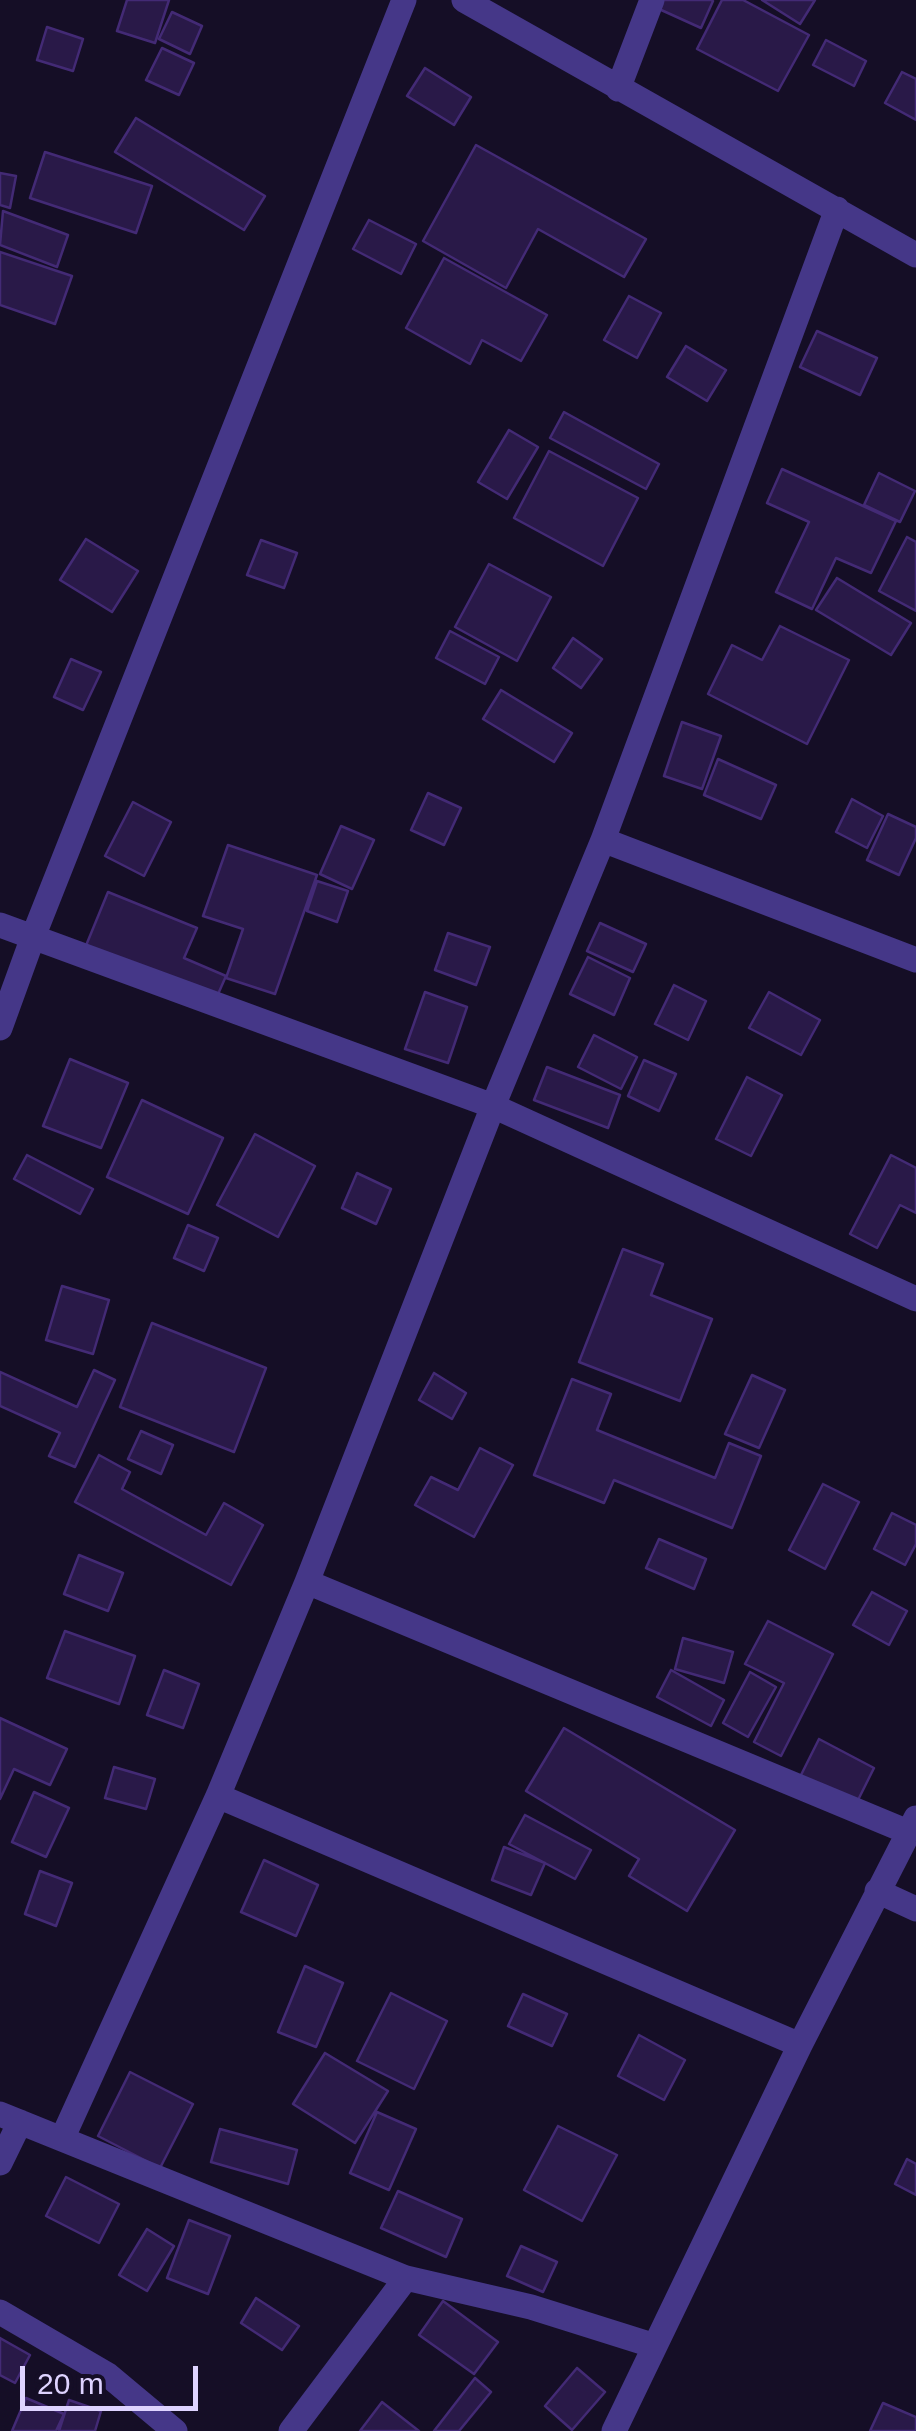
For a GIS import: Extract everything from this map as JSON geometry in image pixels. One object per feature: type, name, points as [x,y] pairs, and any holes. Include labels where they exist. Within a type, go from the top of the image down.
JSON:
[{"type":"street","points":[[0,1028],[404,0]]},
{"type":"street","points":[[464,0],[916,255]]},
{"type":"street","points":[[618,89],[652,0]]},
{"type":"street","points":[[62,2139],[218,1796],[307,1582],[493,1106],[602,840],[837,209]]},
{"type":"street","points":[[602,840],[916,960]]},
{"type":"street","points":[[0,925],[493,1106],[916,1299]]},
{"type":"street","points":[[307,1582],[912,1825],[800,2045],[614,2431]]},
{"type":"street","points":[[218,1796],[800,2045]]},
{"type":"street","points":[[878,1891],[916,1908]]},
{"type":"street","points":[[0,2164],[10,2118],[406,2278],[531,2307],[654,2346]]},
{"type":"street","points":[[291,2431],[406,2278]]},
{"type":"street","points":[[0,2312],[108,2375],[175,2431]]},
{"type":"building","points":[[127,0],[169,0],[155,43],[117,31]]},
{"type":"building","points":[[663,0],[713,1],[701,28],[659,9]]},
{"type":"building","points":[[722,0],[743,0],[809,35],[778,91],[697,49]]},
{"type":"building","points":[[762,0],[815,0],[800,24]]},
{"type":"building","points":[[172,12],[202,26],[190,54],[159,39]]},
{"type":"building","points":[[47,27],[83,39],[73,71],[37,60]]},
{"type":"building","points":[[826,40],[866,61],[854,86],[813,65]]},
{"type":"building","points":[[162,48],[194,63],[179,95],[146,80]]},
{"type":"building","points":[[425,68],[471,97],[454,125],[407,96]]},
{"type":"building","points":[[902,72],[916,79],[916,120],[885,103]]},
{"type":"building","points":[[136,118],[265,196],[244,230],[115,152]]},
{"type":"building","points":[[476,145],[646,239],[624,277],[538,229],[506,288],[423,241]]},
{"type":"building","points":[[45,152],[152,186],[136,233],[30,198]]},
{"type":"building","points":[[0,173],[16,176],[10,208],[0,205]]},
{"type":"building","points":[[3,211],[68,235],[57,267],[0,245]]},
{"type":"building","points":[[369,220],[416,244],[401,274],[353,249]]},
{"type":"building","points":[[0,252],[72,276],[55,324],[0,305]]},
{"type":"building","points":[[444,258],[547,315],[521,361],[482,340],[470,364],[406,328]]},
{"type":"building","points":[[629,296],[661,313],[637,358],[604,340]]},
{"type":"building","points":[[817,331],[877,358],[860,395],[800,367]]},
{"type":"building","points":[[686,346],[726,370],[707,401],[667,377]]},
{"type":"building","points":[[564,412],[659,464],[646,489],[550,438]]},
{"type":"building","points":[[509,430],[538,447],[507,499],[478,482]]},
{"type":"building","points":[[549,451],[638,498],[603,566],[514,518]]},
{"type":"building","points":[[782,469],[896,521],[871,573],[836,558],[812,609],[776,592],[809,522],[767,503]]},
{"type":"building","points":[[879,473],[915,491],[900,522],[864,505]]},
{"type":"building","points":[[907,537],[916,542],[916,611],[879,591]]},
{"type":"building","points":[[86,539],[138,571],[112,612],[60,580]]},
{"type":"building","points":[[261,540],[297,553],[284,588],[247,575]]},
{"type":"building","points":[[489,564],[551,597],[517,661],[455,627]]},
{"type":"building","points":[[837,578],[911,623],[891,655],[816,610]]},
{"type":"building","points":[[780,626],[849,660],[807,744],[708,694],[732,645],[762,660]]},
{"type":"building","points":[[450,631],[499,657],[485,684],[436,658]]},
{"type":"building","points":[[573,638],[602,659],[581,688],[553,668]]},
{"type":"building","points":[[71,659],[101,672],[83,710],[54,697]]},
{"type":"building","points":[[501,690],[572,733],[554,762],[483,719]]},
{"type":"building","points":[[682,722],[721,736],[702,789],[664,776]]},
{"type":"building","points":[[718,759],[776,785],[761,819],[704,795]]},
{"type":"building","points":[[428,793],[461,808],[444,845],[411,830]]},
{"type":"building","points":[[852,799],[883,816],[867,848],[836,832]]},
{"type":"building","points":[[133,802],[171,822],[144,876],[105,856]]},
{"type":"building","points":[[888,814],[916,827],[916,838],[899,875],[867,860]]},
{"type":"building","points":[[341,826],[374,840],[352,889],[320,874]]},
{"type":"building","points":[[228,845],[317,875],[275,994],[226,978],[243,929],[203,916]]},
{"type":"building","points":[[317,881],[348,891],[337,922],[307,911]]},
{"type":"building","points":[[108,892],[197,928],[184,958],[226,976],[215,1001],[85,948]]},
{"type":"building","points":[[600,923],[646,944],[633,972],[587,951]]},
{"type":"building","points":[[448,933],[490,947],[476,985],[435,970]]},
{"type":"building","points":[[588,957],[630,978],[614,1015],[570,994]]},
{"type":"building","points":[[674,985],[706,1001],[688,1040],[655,1024]]},
{"type":"building","points":[[425,992],[467,1007],[448,1063],[405,1049]]},
{"type":"building","points":[[769,992],[820,1020],[801,1055],[749,1028]]},
{"type":"building","points":[[594,1035],[637,1057],[621,1089],[578,1067]]},
{"type":"building","points":[[70,1059],[128,1083],[101,1148],[43,1126]]},
{"type":"building","points":[[644,1060],[676,1074],[659,1111],[628,1096]]},
{"type":"building","points":[[547,1067],[620,1095],[608,1128],[534,1100]]},
{"type":"building","points":[[747,1077],[782,1095],[751,1156],[716,1139]]},
{"type":"building","points":[[142,1100],[223,1138],[188,1214],[107,1177]]},
{"type":"building","points":[[255,1134],[315,1166],[278,1237],[217,1205]]},
{"type":"building","points":[[27,1155],[93,1189],[80,1214],[14,1179]]},
{"type":"building","points":[[891,1155],[916,1168],[916,1213],[900,1205],[877,1248],[850,1234]]},
{"type":"building","points":[[357,1173],[391,1189],[376,1224],[342,1208]]},
{"type":"building","points":[[188,1225],[218,1238],[204,1271],[174,1258]]},
{"type":"building","points":[[623,1249],[663,1264],[651,1295],[712,1319],[680,1401],[579,1362]]},
{"type":"building","points":[[62,1286],[109,1300],[93,1354],[46,1340]]},
{"type":"building","points":[[152,1323],[266,1368],[234,1452],[120,1407]]},
{"type":"building","points":[[94,1370],[115,1380],[75,1467],[49,1456],[60,1433],[0,1406],[0,1372],[77,1407]]},
{"type":"building","points":[[434,1373],[466,1393],[452,1419],[419,1400]]},
{"type":"building","points":[[752,1375],[785,1390],[759,1448],[725,1434]]},
{"type":"building","points":[[572,1379],[611,1394],[597,1430],[715,1478],[729,1443],[761,1456],[732,1528],[614,1480],[604,1503],[534,1475]]},
{"type":"building","points":[[141,1431],[173,1445],[161,1474],[128,1459]]},
{"type":"building","points":[[480,1448],[513,1465],[474,1537],[415,1505],[431,1477],[458,1490]]},
{"type":"building","points":[[99,1455],[130,1472],[122,1489],[206,1535],[224,1503],[263,1525],[231,1585],[75,1502]]},
{"type":"building","points":[[823,1484],[859,1502],[825,1569],[789,1550]]},
{"type":"building","points":[[892,1513],[916,1525],[916,1544],[905,1565],[874,1549]]},
{"type":"building","points":[[659,1539],[706,1559],[694,1589],[646,1568]]},
{"type":"building","points":[[79,1555],[123,1573],[108,1611],[64,1594]]},
{"type":"building","points":[[872,1592],[907,1611],[889,1645],[853,1625]]},
{"type":"building","points":[[768,1621],[833,1654],[781,1756],[754,1742],[784,1683],[745,1664]]},
{"type":"building","points":[[65,1631],[135,1656],[119,1704],[47,1678]]},
{"type":"building","points":[[683,1638],[733,1652],[724,1683],[675,1669]]},
{"type":"building","points":[[164,1670],[199,1684],[183,1728],[147,1715]]},
{"type":"building","points":[[671,1670],[724,1700],[711,1726],[657,1697]]},
{"type":"building","points":[[750,1672],[776,1687],[748,1737],[723,1723]]},
{"type":"building","points":[[0,1718],[67,1749],[50,1785],[14,1769],[0,1799]]},
{"type":"building","points":[[564,1728],[735,1830],[687,1911],[629,1876],[639,1859],[526,1791]]},
{"type":"building","points":[[819,1739],[874,1768],[849,1818],[794,1789]]},
{"type":"building","points":[[114,1767],[155,1779],[146,1809],[105,1798]]},
{"type":"building","points":[[34,1792],[69,1808],[46,1857],[12,1842]]},
{"type":"building","points":[[525,1815],[591,1850],[575,1879],[509,1844]]},
{"type":"building","points":[[504,1847],[545,1863],[531,1895],[492,1880]]},
{"type":"building","points":[[264,1860],[318,1885],[296,1936],[241,1912]]},
{"type":"building","points":[[40,1871],[72,1883],[56,1926],[25,1914]]},
{"type":"building","points":[[305,1966],[343,1983],[316,2047],[278,2032]]},
{"type":"building","points":[[391,1993],[447,2021],[414,2089],[357,2061]]},
{"type":"building","points":[[523,1994],[567,2014],[552,2046],[508,2026]]},
{"type":"building","points":[[639,2035],[685,2060],[664,2100],[618,2076]]},
{"type":"building","points":[[325,2053],[388,2091],[355,2143],[293,2104]]},
{"type":"building","points":[[130,2072],[193,2104],[160,2168],[98,2136]]},
{"type":"building","points":[[377,2112],[416,2129],[389,2190],[350,2173]]},
{"type":"building","points":[[558,2126],[617,2155],[582,2221],[524,2190]]},
{"type":"building","points":[[220,2129],[297,2150],[288,2184],[211,2162]]},
{"type":"building","points":[[907,2159],[916,2164],[916,2195],[895,2184]]},
{"type":"building","points":[[66,2177],[119,2204],[99,2243],[46,2216]]},
{"type":"building","points":[[398,2191],[462,2219],[446,2257],[381,2228]]},
{"type":"building","points":[[189,2220],[230,2236],[208,2294],[167,2278]]},
{"type":"building","points":[[147,2229],[174,2246],[147,2291],[119,2275]]},
{"type":"building","points":[[521,2246],[557,2262],[543,2292],[507,2276]]},
{"type":"building","points":[[256,2298],[299,2326],[282,2350],[241,2323]]},
{"type":"building","points":[[443,2301],[498,2342],[474,2374],[419,2335]]},
{"type":"building","points":[[0,2338],[30,2355],[15,2383],[0,2375]]},
{"type":"building","points":[[577,2368],[605,2392],[572,2430],[545,2406]]},
{"type":"building","points":[[475,2378],[491,2392],[459,2431],[434,2431]]},
{"type":"building","points":[[26,2398],[64,2414],[56,2431],[12,2431]]},
{"type":"building","points":[[69,2400],[101,2411],[95,2431],[59,2431]]},
{"type":"building","points":[[382,2402],[419,2431],[360,2431]]},
{"type":"building","points":[[883,2403],[916,2417],[916,2431],[870,2431]]}]
